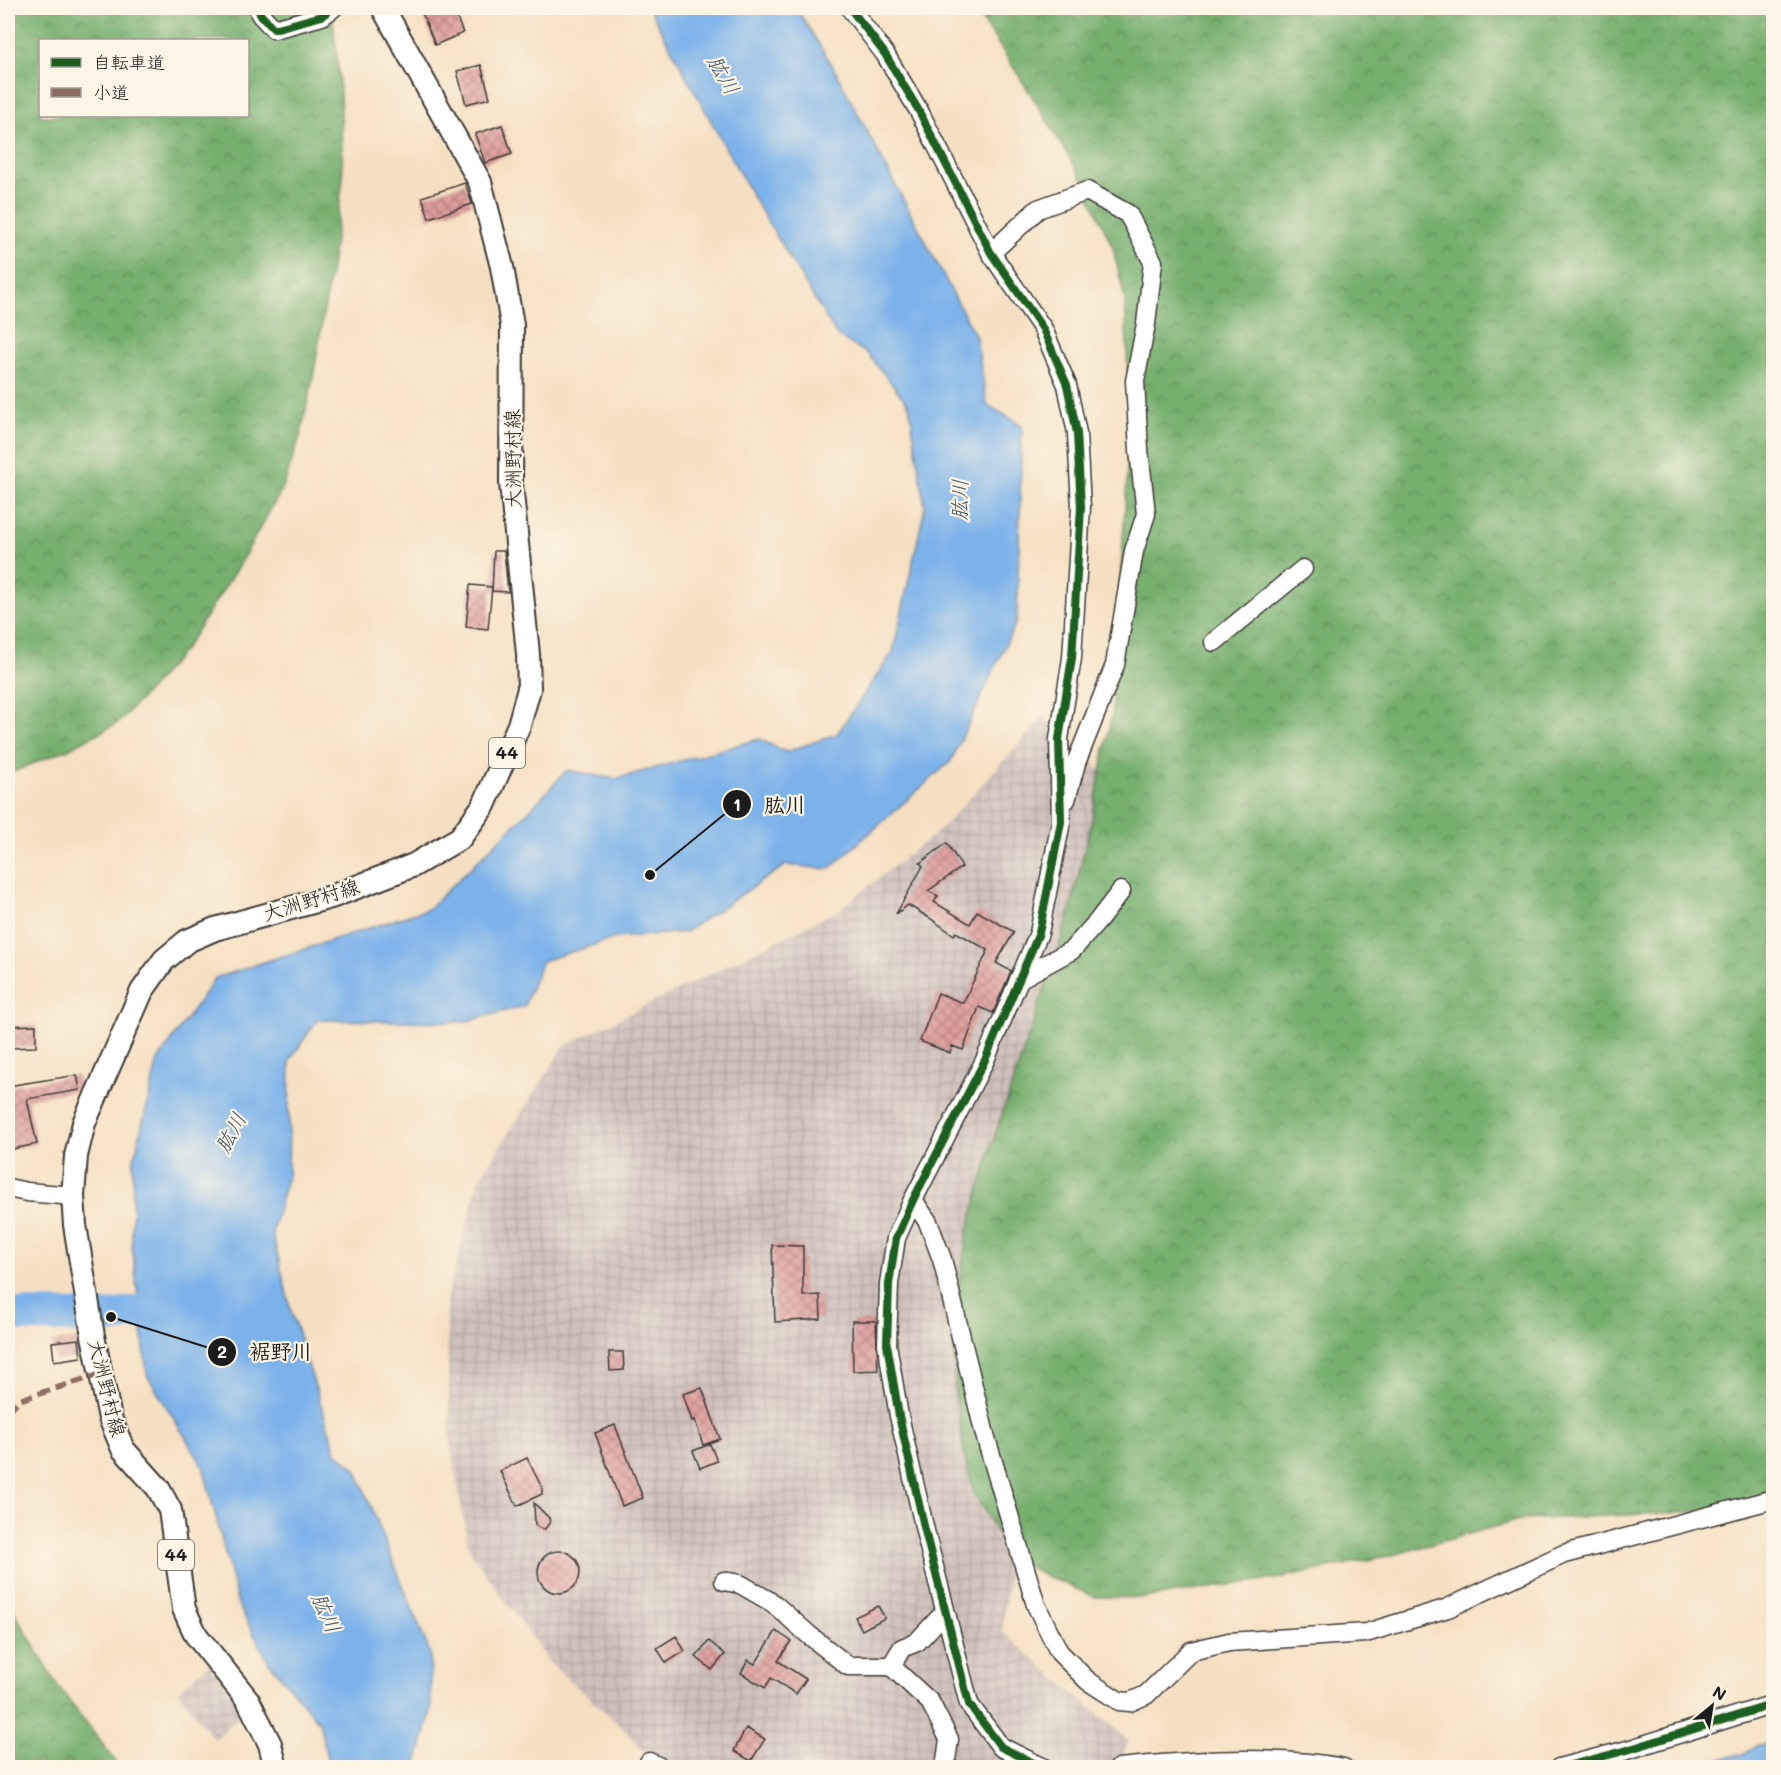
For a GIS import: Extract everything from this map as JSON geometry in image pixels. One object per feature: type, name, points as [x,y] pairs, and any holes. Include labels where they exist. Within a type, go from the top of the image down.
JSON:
[{"type":"main road","name":"大洲野村線","points":[[276,1767],[270,1744],[248,1700],[196,1635],[184,1609],[170,1510],[158,1488],[123,1449],[110,1418],[93,1336],[75,1225],[73,1196],[75,1156],[84,1123],[142,992],[164,960],[187,941],[215,929],[331,897],[414,865],[460,838],[484,805],[519,725],[528,689],[528,654],[511,483],[512,325],[502,267],[480,182],[383,8]]},
{"type":"street","points":[[258,8],[260,14],[274,29],[322,15],[333,8]]},
{"type":"street","points":[[850,8],[885,54],[919,111],[991,253],[1043,329],[1067,386],[1077,433],[1081,507],[1072,658],[1059,739],[1061,822]]},
{"type":"street","points":[[991,253],[1038,209],[1087,190],[1128,214],[1153,262],[1146,324],[1135,381],[1146,514],[1134,552],[1115,665],[1076,762],[1061,822],[1039,933],[985,1060],[896,1238],[889,1284],[887,1344],[899,1416],[926,1535],[969,1704],[1001,1748],[1044,1767]]},
{"type":"street","points":[[1214,642],[1303,569]]},
{"type":"street","points":[[1019,979],[1072,950],[1121,891]]},
{"type":"street","points":[[8,1188],[73,1196]]},
{"type":"street","points":[[913,1200],[928,1221],[942,1259],[985,1435],[1036,1605],[1059,1652],[1088,1681],[1119,1701],[1130,1702],[1146,1695],[1191,1651],[1229,1642],[1366,1633],[1448,1608],[1564,1554],[1773,1499]]},
{"type":"street","points":[[724,1581],[740,1584],[773,1603],[848,1666],[891,1666],[930,1702],[949,1739],[945,1767]]},
{"type":"street","points":[[891,1666],[902,1647],[917,1642],[945,1612]]},
{"type":"street","points":[[1558,1767],[1624,1751],[1773,1704]]},
{"type":"street","points":[[1119,1767],[1170,1762],[1235,1761],[1316,1763],[1344,1767]]},
{"type":"shaded area","points":[[1044,717],[1093,763],[1176,856],[1022,1467],[1002,1632],[1129,1741],[1117,1767],[657,1767],[625,1730],[550,1663],[469,1550],[451,1448],[446,1300],[479,1179],[564,1046],[837,911],[941,829]]},
{"type":"shaded area","points":[[211,1663],[248,1708],[214,1740],[178,1690]]},
{"type":"green space","points":[[8,8],[332,8],[340,89],[343,179],[313,378],[301,433],[283,488],[239,565],[185,649],[118,723],[68,749],[8,774]]},
{"type":"green space","points":[[975,8],[1773,8],[1773,1508],[1519,1520],[1393,1555],[1278,1578],[1143,1598],[1095,1597],[1037,1572],[1015,1556],[996,1531],[974,1493],[965,1458],[955,1391],[954,1313],[968,1231],[993,1141],[1067,923],[1092,819],[1112,712],[1127,476],[1128,376],[1125,300],[1113,248],[1081,177]]},
{"type":"green space","points":[[8,1601],[57,1685],[120,1767],[8,1767]]},
{"type":"water","points":[[649,8],[796,8],[832,65],[976,337],[987,405],[1022,425],[1017,620],[951,761],[829,869],[786,865],[685,932],[616,938],[542,961],[524,1006],[463,1022],[317,1020],[290,1060],[288,1175],[272,1232],[291,1311],[336,1452],[356,1469],[430,1653],[431,1711],[416,1767],[329,1767],[319,1722],[268,1661],[238,1604],[203,1466],[147,1375],[132,1245],[133,1163],[158,1060],[215,978],[428,909],[528,812],[567,770],[615,779],[759,739],[786,752],[837,734],[893,652],[925,507],[909,405],[867,353],[837,336],[751,194]]},
{"type":"water","points":[[1773,1739],[1773,1767],[1680,1767],[1740,1755]]},
{"type":"building","points":[[420,8],[453,8],[463,33],[435,45]]},
{"type":"building","points":[[481,65],[490,98],[466,104],[457,71]]},
{"type":"building","points":[[502,125],[512,154],[485,163],[475,134]]},
{"type":"building","points":[[465,183],[472,204],[429,218],[422,197]]},
{"type":"building","points":[[494,551],[504,551],[508,592],[492,591]]},
{"type":"building","points":[[470,585],[492,587],[488,629],[466,627]]},
{"type":"building","points":[[947,843],[962,867],[928,891],[938,896],[934,902],[970,924],[977,911],[1014,932],[996,963],[1011,971],[993,1013],[979,1007],[963,1050],[952,1046],[950,1053],[920,1041],[938,993],[963,1003],[988,950],[956,932],[954,935],[908,905],[896,914],[923,866],[920,863]]},
{"type":"building","points":[[36,1025],[36,1047],[8,1048],[8,1026]]},
{"type":"building","points":[[77,1075],[80,1090],[27,1099],[37,1144],[8,1150],[8,1088],[14,1085]]},
{"type":"building","points":[[772,1245],[803,1246],[803,1296],[820,1295],[821,1319],[775,1322]]},
{"type":"building","points":[[852,1321],[876,1321],[878,1370],[853,1371]]},
{"type":"building","points":[[79,1339],[81,1357],[54,1361],[52,1342]]},
{"type":"building","points":[[609,1352],[623,1352],[624,1370],[610,1371]]},
{"type":"building","points":[[702,1388],[720,1439],[703,1445],[683,1394]]},
{"type":"building","points":[[615,1425],[643,1498],[622,1506],[595,1433]]},
{"type":"building","points":[[710,1444],[717,1461],[700,1468],[693,1451]]},
{"type":"building","points":[[527,1458],[542,1488],[542,1494],[517,1506],[500,1471]]},
{"type":"building","points":[[534,1503],[549,1518],[550,1522],[545,1529],[535,1525]]},
{"type":"building","points":[[559,1551],[567,1552],[574,1557],[579,1564],[579,1580],[574,1587],[567,1592],[559,1593],[551,1592],[544,1587],[539,1580],[538,1572],[539,1564],[544,1557],[551,1552]]},
{"type":"building","points":[[878,1606],[885,1618],[862,1630],[855,1617]]},
{"type":"building","points":[[776,1631],[791,1641],[778,1661],[806,1679],[796,1694],[771,1678],[765,1688],[741,1673],[748,1660],[755,1664]]},
{"type":"building","points":[[676,1636],[685,1651],[666,1663],[657,1648]]},
{"type":"building","points":[[709,1641],[725,1654],[712,1670],[696,1657]]},
{"type":"building","points":[[746,1728],[765,1739],[751,1761],[734,1751]]},
{"type":"waterway","points":[[8,1315],[111,1317],[182,1303]]},
{"type":"marked path","points":[[8,1411],[19,1400],[101,1374]]},
{"type":"cycle path","points":[[258,8],[260,14],[274,29],[322,16],[333,8]]},
{"type":"cycle path","points":[[850,8],[885,54],[919,111],[991,253],[1043,329],[1067,385],[1077,433],[1081,507],[1072,658],[1059,739],[1061,822],[1039,933],[985,1060],[896,1238],[889,1284],[887,1344],[899,1416],[926,1535],[969,1704],[1001,1747],[1044,1768]]},
{"type":"cycle path","points":[[1559,1768],[1624,1751],[1774,1704]]},
{"type":"place","name":"肱川","points":[[650,875]]},
{"type":"place","name":"裾野川","points":[[111,1317]]}]
